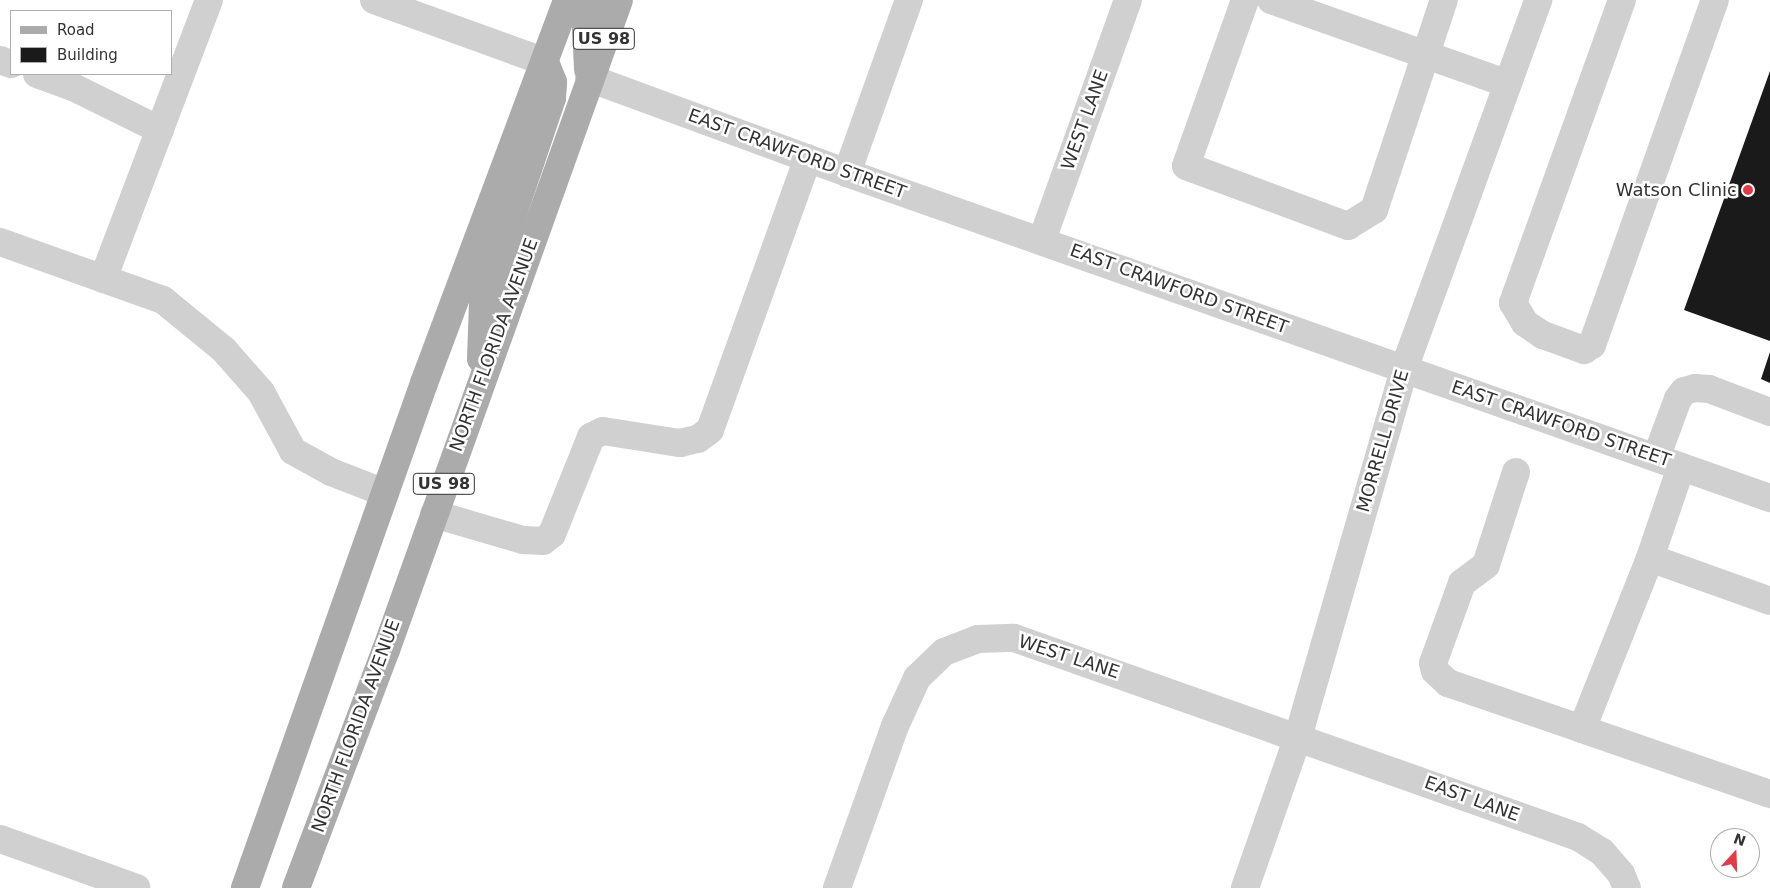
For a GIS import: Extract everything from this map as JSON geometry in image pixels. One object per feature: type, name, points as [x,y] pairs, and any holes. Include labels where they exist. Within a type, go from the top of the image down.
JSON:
[{"type":"main road","name":"US 98","points":[[245,888],[385,493],[567,0]]},
{"type":"main road","points":[[589,78],[586,27],[595,0]]},
{"type":"main road","name":"NORTH FLORIDA AVENUE","points":[[296,888],[434,514],[589,78],[619,0]]},
{"type":"main road","points":[[480,385],[483,303],[552,98],[552,82],[544,62]]},
{"type":"street","points":[[104,279],[209,0]]},
{"type":"street","points":[[847,173],[909,0]]},
{"type":"street","name":"WEST LANE","points":[[1042,240],[1128,0]]},
{"type":"street","points":[[1245,0],[1186,166],[1348,226],[1374,210],[1444,0]]},
{"type":"street","points":[[1271,0],[1508,84]]},
{"type":"street","name":"MORRELL DRIVE","points":[[1245,888],[1298,737],[1404,369],[1538,0]]},
{"type":"street","points":[[1622,0],[1513,303],[1525,324],[1543,336],[1584,350],[1592,345],[1715,0]]},
{"type":"street","points":[[388,2],[544,62]]},
{"type":"street","points":[[40,75],[73,87],[160,130]]},
{"type":"street","name":"EAST CRAWFORD STREET","points":[[589,78],[847,173],[1042,240],[1770,498]]},
{"type":"street","points":[[434,514],[523,540],[543,541],[552,534],[591,438],[604,431],[680,443],[698,439],[710,430],[808,158]]},
{"type":"street","points":[[0,242],[163,300],[224,350],[261,392],[294,451],[331,472],[385,493]]},
{"type":"street","points":[[1656,458],[1678,399],[1684,390],[1695,388],[1709,389],[1770,412]]},
{"type":"street","points":[[1582,729],[1650,558],[1682,467]]},
{"type":"street","points":[[1516,472],[1486,565],[1462,583],[1433,663],[1435,671],[1448,683],[1770,794]]},
{"type":"street","points":[[1650,558],[1770,601]]},
{"type":"street","name":"WEST LANE","points":[[837,888],[895,726],[917,678],[944,652],[978,639],[1014,638],[1298,737]]},
{"type":"street","name":"EAST LANE","points":[[1298,737],[1578,837],[1602,852],[1621,874],[1627,888]]},
{"type":"street","points":[[2,845],[137,888]]},
{"type":"building","name":"Watson Clinic","points":[[1770,71],[1770,341],[1684,310]]},
{"type":"building","points":[[1770,352],[1770,383],[1761,379]]},
{"type":"place","name":"Watson Clinic","points":[[1748,190]]}]
